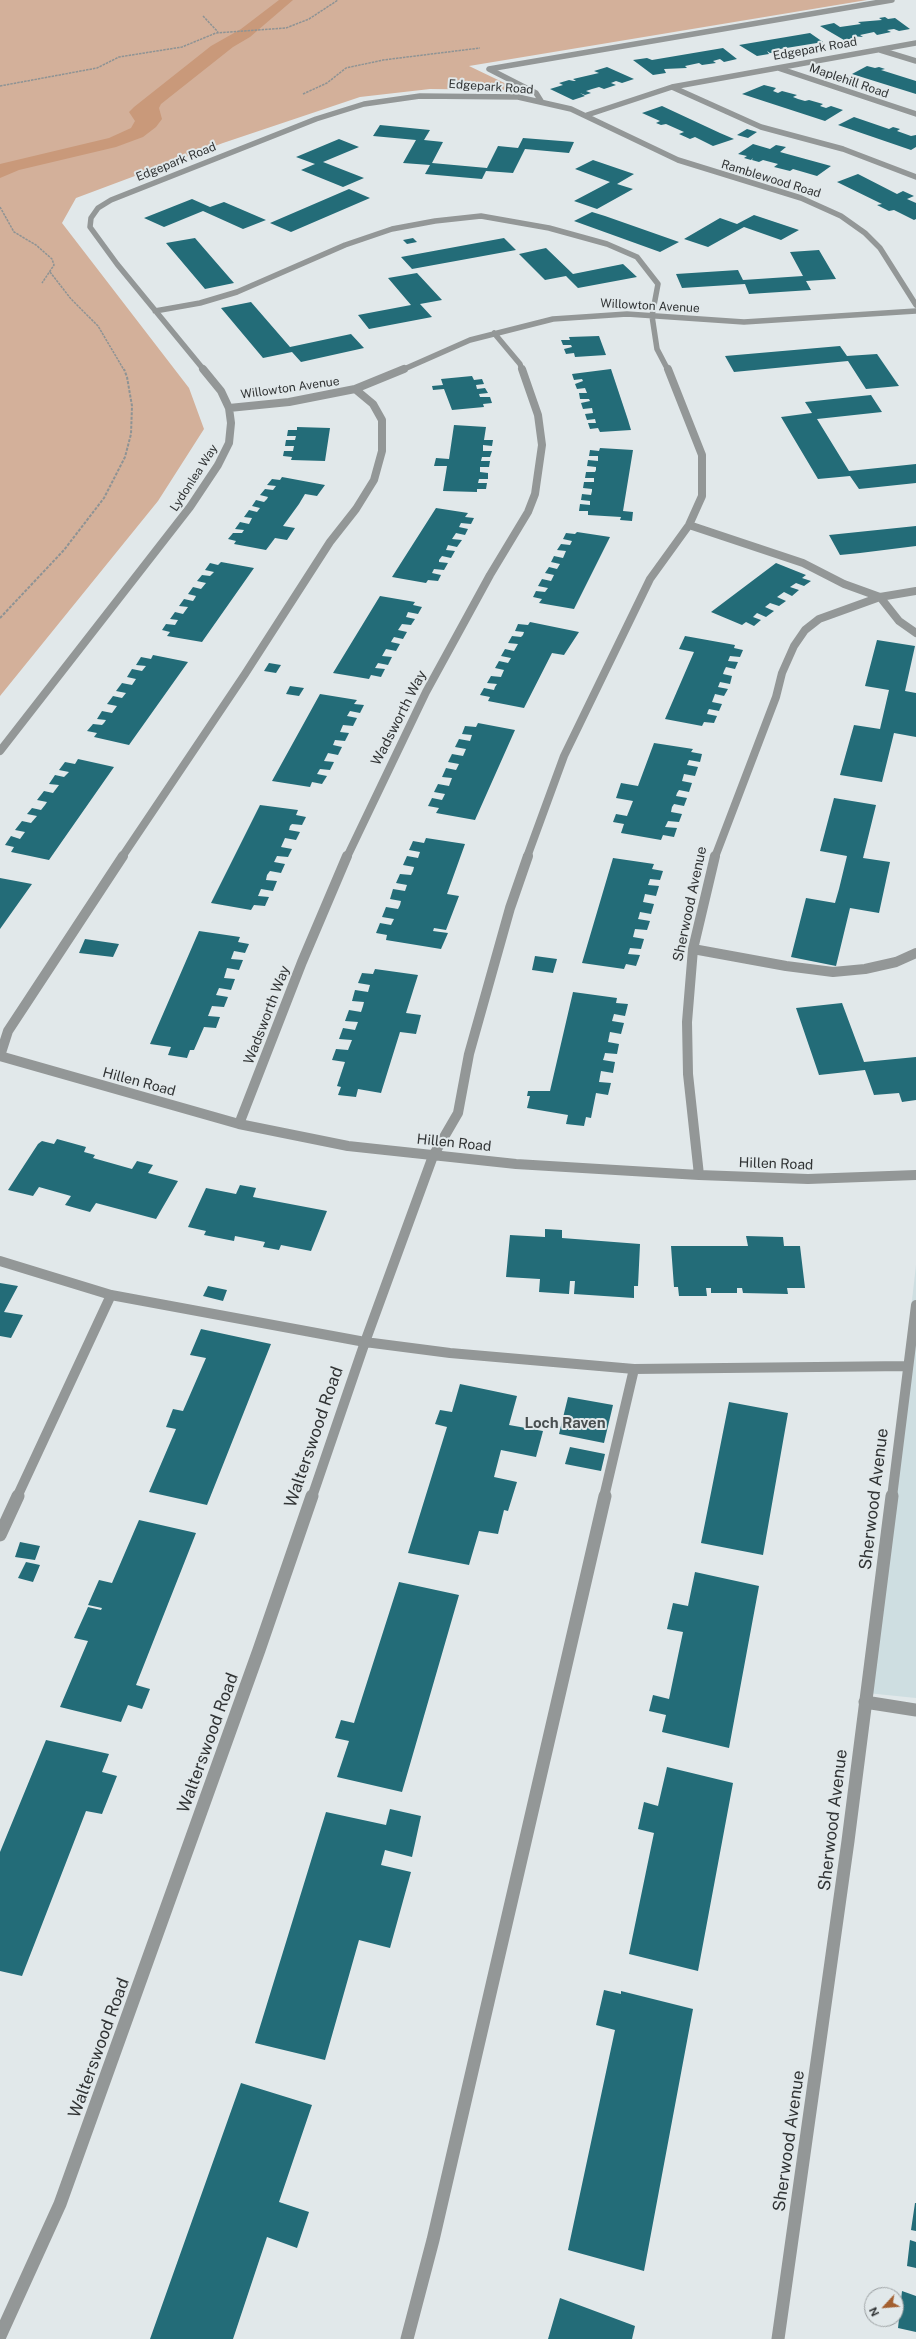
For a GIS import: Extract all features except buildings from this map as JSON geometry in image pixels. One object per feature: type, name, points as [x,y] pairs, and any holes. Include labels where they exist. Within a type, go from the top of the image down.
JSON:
[{"type":"street","points":[[542,102],[536,93],[489,69],[892,0]]},
{"type":"street","name":"Edgepark Road","points":[[98,208],[123,195],[288,130],[340,110],[364,104],[420,96],[445,95],[512,97],[542,102],[587,116],[672,87],[916,42]]},
{"type":"street","points":[[878,49],[916,61]]},
{"type":"street","name":"Maplehill Road","points":[[776,67],[916,114]]},
{"type":"street","points":[[672,87],[761,127],[843,149],[916,177]]},
{"type":"street","name":"Ramblewood Road","points":[[587,116],[678,160],[801,198],[841,216],[865,233],[880,248],[916,306]]},
{"type":"street","name":"Lydonlea Way","points":[[0,751],[190,507],[218,465],[229,443],[231,423],[228,408],[221,391],[155,311],[90,227],[91,218],[98,208]]},
{"type":"street","name":"Walterswood Road","points":[[0,2336],[60,2204],[93,2116],[259,1650],[365,1342],[434,1156],[458,1113],[469,1054],[510,908],[543,810],[564,756],[650,579],[689,525],[702,496],[702,455],[672,378],[657,349],[652,316],[658,284],[637,257],[607,244],[578,235],[498,218],[481,216],[435,221],[392,229],[345,245],[280,275],[237,292],[200,303],[155,311]]},
{"type":"street","name":"Willowton Avenue","points":[[228,408],[296,401],[355,389],[374,383],[450,347],[528,324],[572,317],[598,315],[652,316],[744,322],[916,311]]},
{"type":"street","name":"Wadsworth Way","points":[[239,1124],[302,962],[350,849],[426,692],[490,575],[528,512],[535,494],[542,445],[538,415],[520,364],[494,333]]},
{"type":"street","points":[[0,1056],[8,1031],[38,984],[245,674],[330,542],[356,509],[374,480],[382,451],[382,420],[373,404],[355,389]]},
{"type":"street","points":[[689,525],[803,563],[844,584],[880,597],[899,621],[916,633]]},
{"type":"street","name":"Sherwood Avenue","points":[[699,1175],[688,1074],[687,1022],[693,949],[718,845],[776,697],[782,673],[794,646],[805,630],[819,619],[880,597],[916,591]]},
{"type":"street","points":[[693,949],[786,966],[833,972],[864,969],[896,962],[916,953]]},
{"type":"street","name":"Hillen Road","points":[[0,1056],[239,1124],[348,1146],[434,1156],[569,1168],[699,1175],[808,1179],[916,1174]]},
{"type":"street","points":[[0,1261],[110,1294],[365,1342],[450,1353],[634,1369],[908,1366]]},
{"type":"street","points":[[0,1535],[110,1294]]},
{"type":"street","name":"Sherwood Avenue","points":[[778,2339],[848,1841],[864,1702],[916,1305]]},
{"type":"street","points":[[407,2339],[433,2240],[634,1369]]},
{"type":"street","points":[[864,1702],[916,1710]]},
{"type":"path","points":[[0,86],[97,68],[119,57],[182,47],[218,32],[266,30],[297,25],[324,10],[338,0]]},
{"type":"path","points":[[203,16],[218,32]]},
{"type":"path","points":[[0,207],[14,232],[36,245],[50,257],[54,265],[42,282]]},
{"type":"path","points":[[0,618],[64,550],[104,498],[125,457],[131,434],[132,406],[127,377],[122,366],[98,326],[72,299],[50,272]]},
{"type":"shaded area","points":[[0,0],[867,0],[469,66],[519,90],[430,89],[360,97],[223,143],[76,198],[62,223],[189,388],[204,429],[158,501],[0,696]]},
{"type":"shaded area","points":[[279,0],[293,0],[250,37],[233,47],[161,104],[159,108],[162,119],[156,127],[143,137],[116,147],[19,170],[0,178],[0,164],[109,138],[131,128],[135,121],[129,112],[134,107],[211,46],[241,29]]},
{"type":"shaded area","points":[[916,1265],[916,1698],[867,1693]]},
{"type":"district","name":"Loch Raven","points":[[565,1423]]}]
